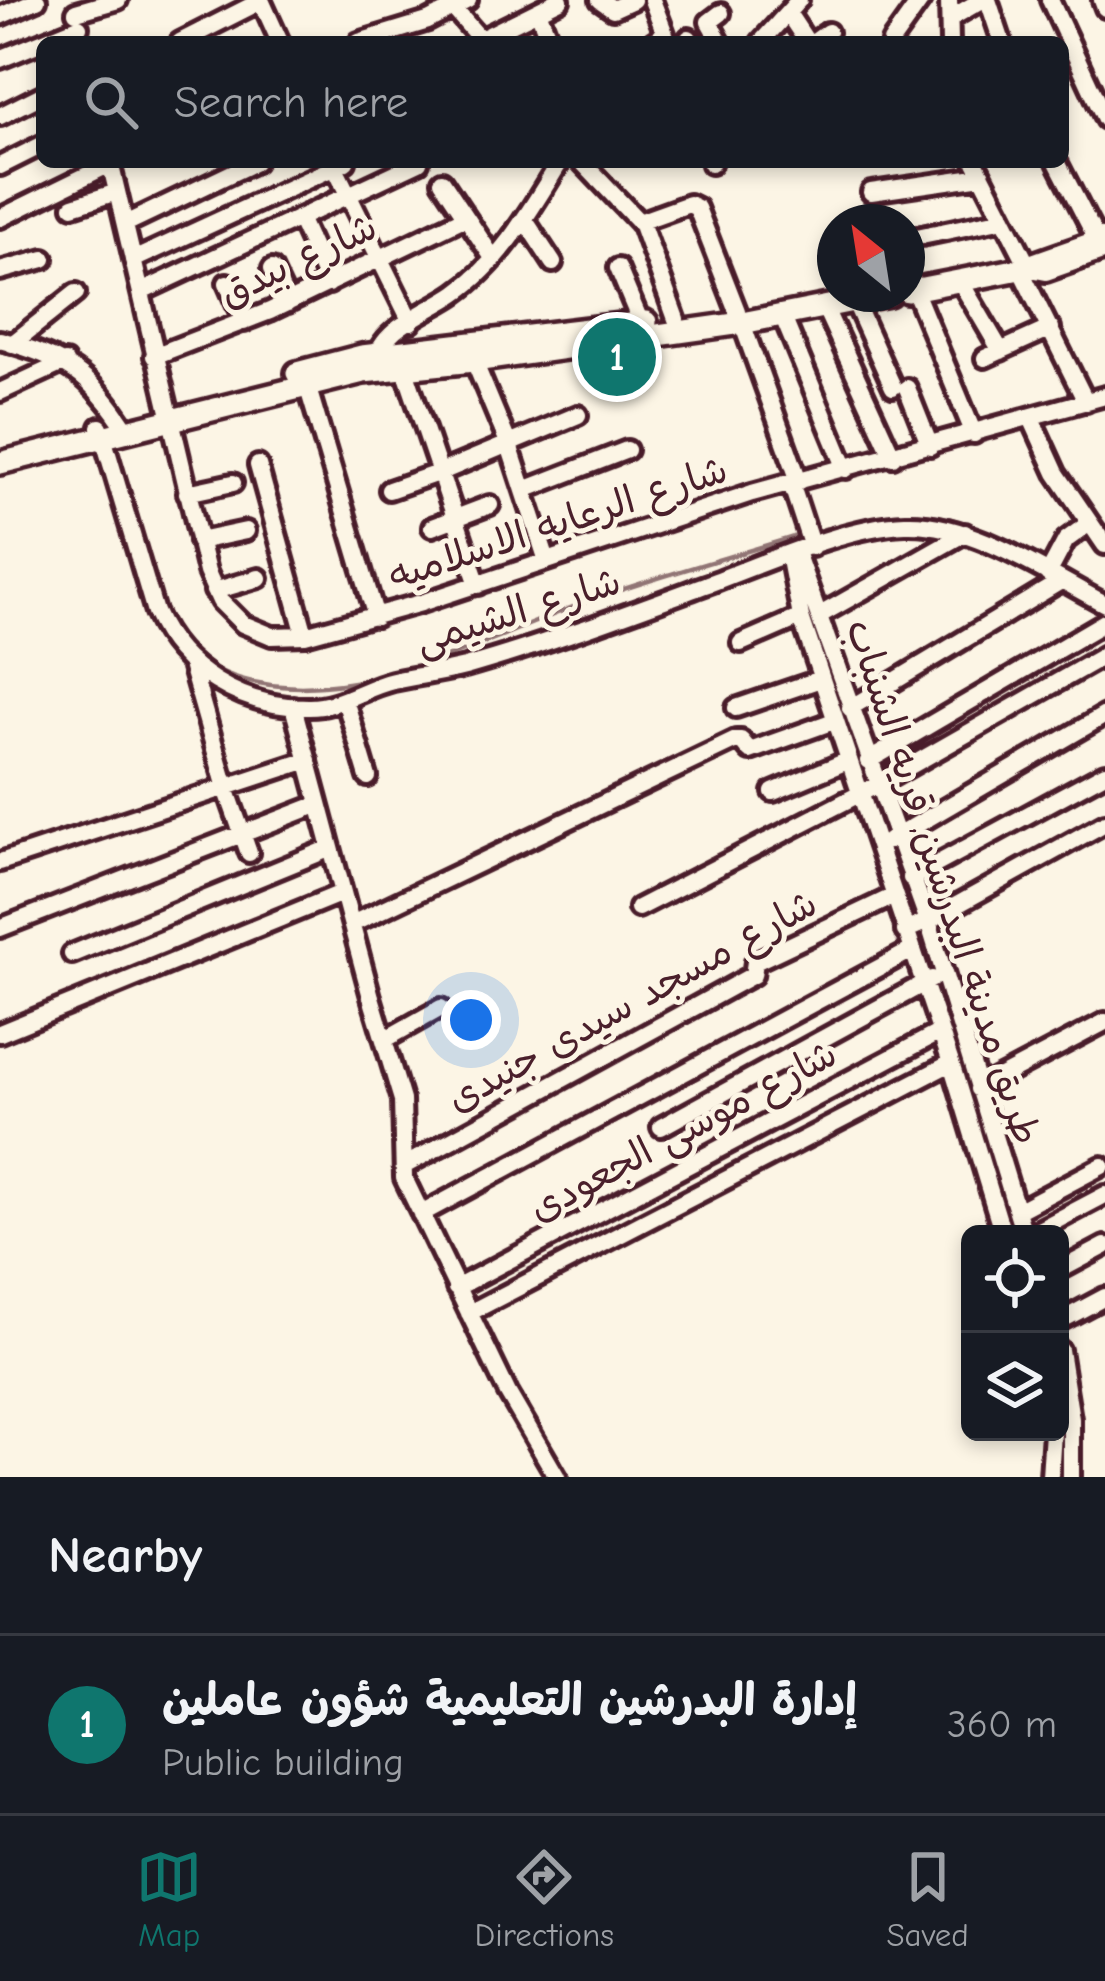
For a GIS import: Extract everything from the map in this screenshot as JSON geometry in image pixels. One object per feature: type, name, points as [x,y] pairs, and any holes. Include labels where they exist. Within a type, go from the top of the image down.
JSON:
[{"type":"main road","points":[[925,286],[1022,265],[1101,234]]},
{"type":"main road","points":[[402,359],[474,361],[739,317],[790,304],[815,307]]},
{"type":"main road","points":[[0,463],[375,362],[676,319],[783,317],[815,307]]},
{"type":"main road","points":[[169,416],[307,385],[375,362]]},
{"type":"main road","points":[[0,453],[113,430]]},
{"type":"street","points":[[0,16],[37,0]]},
{"type":"street","points":[[46,36],[118,0]]},
{"type":"street","points":[[192,36],[261,0],[277,36]]},
{"type":"street","points":[[490,36],[560,0]]},
{"type":"street","points":[[601,0],[614,9],[633,0]]},
{"type":"street","points":[[652,0],[662,36]]},
{"type":"street","points":[[895,36],[921,0]]},
{"type":"street","points":[[950,9],[985,0],[1000,36]]},
{"type":"street","points":[[1050,0],[1067,36]]},
{"type":"street","points":[[380,36],[416,26],[456,3],[477,36]]},
{"type":"street","points":[[766,36],[794,4],[814,36]]},
{"type":"street","points":[[538,11],[548,36]]},
{"type":"street","points":[[717,36],[709,22],[722,13]]},
{"type":"street","points":[[182,18],[184,36]]},
{"type":"street","points":[[0,59],[36,41]]},
{"type":"street","points":[[1069,41],[1105,119]]},
{"type":"street","points":[[0,116],[36,98]]},
{"type":"street","points":[[0,166],[36,148]]},
{"type":"street","points":[[0,218],[102,168]]},
{"type":"street","name":"شارع الرعايه الاسلاميه","points":[[113,168],[154,356],[214,591],[230,614],[272,636],[304,635],[376,617],[795,482],[1099,402]]},
{"type":"street","points":[[125,224],[242,168]]},
{"type":"street","points":[[133,260],[334,168]]},
{"type":"street","points":[[342,168],[350,196],[411,322]]},
{"type":"street","points":[[141,292],[407,168]]},
{"type":"street","points":[[375,362],[383,340],[474,280],[494,259],[556,168]]},
{"type":"street","points":[[588,168],[639,222],[676,319]]},
{"type":"street","points":[[1062,168],[1101,234]]},
{"type":"street","points":[[872,192],[979,169],[1051,328],[1099,402]]},
{"type":"street","points":[[442,182],[494,259]]},
{"type":"street","points":[[73,206],[118,192]]},
{"type":"street","name":"طريق مدينة البدرشين, قريه الشنباب","points":[[639,222],[694,205],[739,317],[795,482],[799,551],[821,680],[951,1063],[1000,1225]]},
{"type":"street","name":"شارع بيدق","points":[[154,356],[288,303],[466,217]]},
{"type":"street","points":[[524,218],[553,263]]},
{"type":"street","points":[[925,235],[1004,219]]},
{"type":"street","points":[[300,220],[329,284]]},
{"type":"street","points":[[925,285],[1022,265],[1046,272],[1105,251]]},
{"type":"street","points":[[0,271],[44,259]]},
{"type":"street","points":[[618,268],[641,323]]},
{"type":"street","points":[[272,269],[288,303]]},
{"type":"street","points":[[960,281],[993,354],[1051,328]]},
{"type":"street","points":[[226,283],[244,322]]},
{"type":"street","points":[[3,341],[76,293]]},
{"type":"street","points":[[815,307],[893,457]]},
{"type":"street","points":[[866,312],[930,446]]},
{"type":"street","points":[[920,312],[974,434]]},
{"type":"street","points":[[783,317],[846,469]]},
{"type":"street","points":[[3,341],[65,362],[91,380],[113,430]]},
{"type":"street","points":[[402,359],[478,585]]},
{"type":"street","points":[[474,361],[509,445],[547,561]]},
{"type":"street","points":[[0,392],[65,362]]},
{"type":"street","points":[[307,385],[376,617]]},
{"type":"street","points":[[389,490],[578,415]]},
{"type":"street","points":[[1031,418],[1056,473],[1105,545]]},
{"type":"street","name":"شارع الشيمى","points":[[113,430],[154,612],[168,638],[193,668],[232,688],[293,706],[319,707],[376,686],[466,666],[573,633],[799,551],[865,530],[905,524],[965,533],[1105,604]]},
{"type":"street","points":[[524,490],[627,450]]},
{"type":"street","points":[[258,465],[304,635]]},
{"type":"street","points":[[187,494],[232,483]]},
{"type":"street","points":[[432,527],[490,506]]},
{"type":"street","points":[[850,708],[1054,578],[1066,540],[1088,524]]},
{"type":"street","points":[[199,542],[246,530]]},
{"type":"street","points":[[741,643],[810,616],[965,533]]},
{"type":"street","points":[[214,591],[259,578]]},
{"type":"street","name":"طريق مدينة البدرشين, قريه الشنباب","points":[[810,616],[828,640],[928,922],[1023,1225]]},
{"type":"street","points":[[868,761],[1105,622]]},
{"type":"street","points":[[828,640],[848,630]]},
{"type":"street","points":[[638,908],[859,795],[1105,655]]},
{"type":"street","points":[[193,668],[249,853]]},
{"type":"street","points":[[736,708],[821,680]]},
{"type":"street","points":[[345,700],[368,777]]},
{"type":"street","points":[[293,706],[403,1100],[404,1178],[508,1393],[557,1477]]},
{"type":"street","points":[[877,847],[1105,715]]},
{"type":"street","points":[[352,924],[736,740],[751,751],[835,721]]},
{"type":"street","points":[[0,862],[308,760]]},
{"type":"street","points":[[773,792],[847,760]]},
{"type":"street","points":[[911,878],[1105,773]]},
{"type":"street","points":[[0,928],[319,804]]},
{"type":"street","points":[[905,931],[1105,823]]},
{"type":"street","points":[[72,954],[331,848]]},
{"type":"street","points":[[0,1034],[343,893]]},
{"type":"street","name":"شارع مسجد سيدى جنيدى","points":[[404,1166],[753,975],[755,962],[894,896]]},
{"type":"street","points":[[421,1214],[912,950]]},
{"type":"street","points":[[662,1127],[943,973]]},
{"type":"street","points":[[384,1040],[441,1008]]},
{"type":"street","points":[[978,1089],[1105,1022]]},
{"type":"street","name":"شارع موسى الجعودى","points":[[456,1288],[940,1032]]},
{"type":"street","points":[[469,1313],[951,1063]]},
{"type":"street","points":[[1017,1211],[1102,1166]]},
{"type":"street","points":[[1045,1225],[1105,1195]]},
{"type":"street","points":[[1069,1265],[1105,1246]]},
{"type":"street","points":[[1069,1316],[1105,1297]]},
{"type":"street","points":[[1069,1406],[1072,1477]]},
{"type":"street","points":[[1051,1477],[1052,1441]]},
{"type":"waterway","points":[[824,529],[884,516],[923,514],[981,531]]},
{"type":"waterway","points":[[186,646],[226,674],[275,686],[366,680],[457,653],[612,593],[797,536]]},
{"type":"waterway","points":[[1088,586],[1105,594]]},
{"type":"waterway","points":[[962,1068],[1010,1225]]},
{"type":"waterway","points":[[1060,1477],[1061,1441]]},
{"type":"place","name":"إدارة البدرشين التعليمية شؤون عاملين","points":[[617,357]]}]
